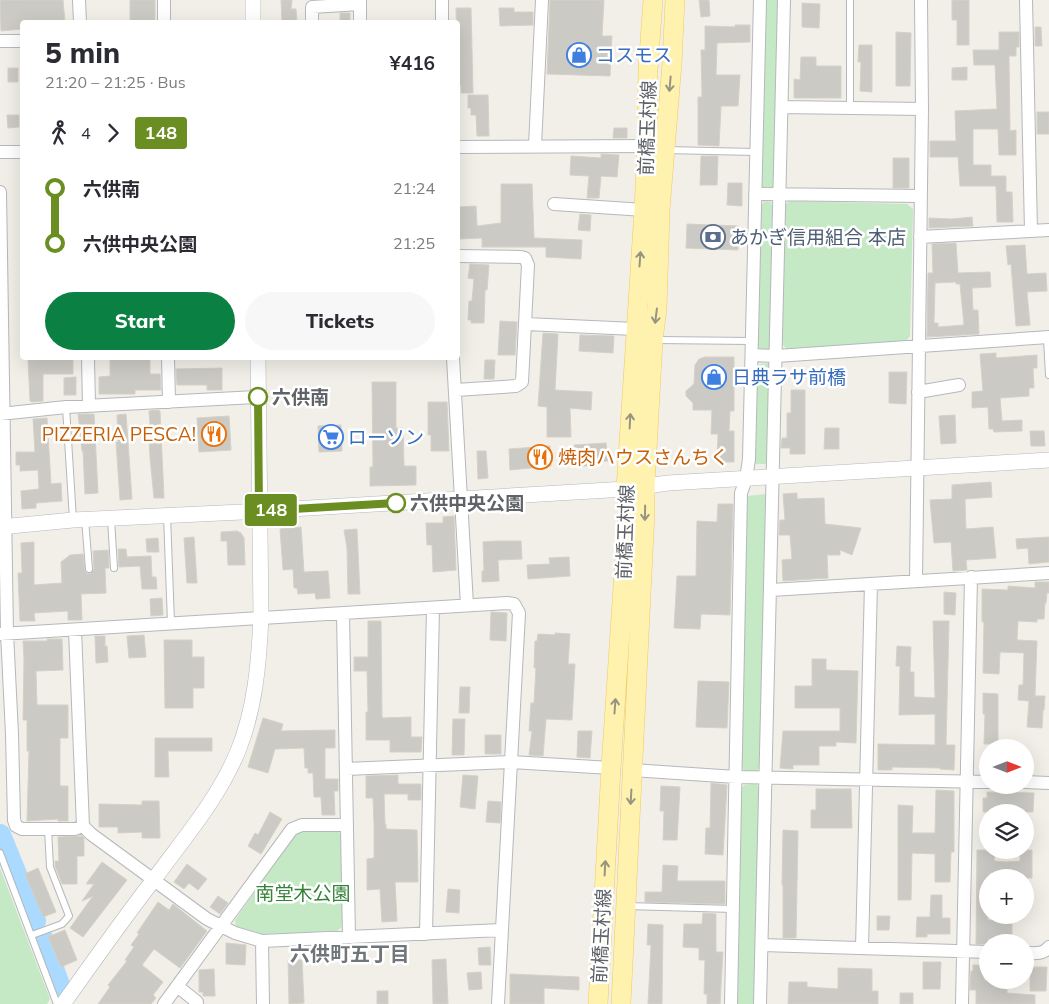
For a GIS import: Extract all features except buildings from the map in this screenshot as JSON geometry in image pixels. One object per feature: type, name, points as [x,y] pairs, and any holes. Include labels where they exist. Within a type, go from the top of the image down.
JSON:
[{"type":"main road","name":"前橋玉村線","points":[[598,1004],[628,512],[636,487],[657,308],[660,210],[648,70],[653,0]]},
{"type":"main road","name":"前橋玉村線","points":[[621,1004],[624,906],[645,512],[636,487],[635,329],[644,210],[672,63],[675,0]]},
{"type":"street","points":[[79,0],[80,20]]},
{"type":"street","points":[[164,0],[164,20]]},
{"type":"street","points":[[253,0],[253,20]]},
{"type":"street","points":[[442,0],[442,20]]},
{"type":"street","points":[[534,146],[542,0]]},
{"type":"street","points":[[731,1004],[741,493],[746,479],[749,458],[760,0]]},
{"type":"street","points":[[760,1004],[777,356],[784,0]]},
{"type":"street","points":[[916,581],[922,109],[921,0]]},
{"type":"street","points":[[1026,0],[1031,231]]},
{"type":"street","points":[[312,20],[312,8],[360,2],[360,20]]},
{"type":"street","points":[[0,41],[20,41]]},
{"type":"street","points":[[782,107],[922,109]]},
{"type":"street","points":[[460,147],[656,148]]},
{"type":"street","points":[[0,152],[20,152]]},
{"type":"street","points":[[0,192],[3,634],[6,734],[15,823],[18,829],[75,829],[83,826]]},
{"type":"street","points":[[755,194],[921,196]]},
{"type":"street","points":[[554,204],[644,210]]},
{"type":"street","points":[[920,238],[1049,230]]},
{"type":"street","points":[[456,390],[520,385],[523,379],[528,265],[525,258],[460,256]]},
{"type":"street","points":[[526,324],[635,329]]},
{"type":"street","points":[[752,355],[777,356],[1048,337]]},
{"type":"street","points":[[88,360],[89,406]]},
{"type":"street","points":[[168,360],[169,402]]},
{"type":"street","points":[[63,1004],[154,879],[202,817],[217,793],[238,750],[249,718],[259,659],[261,617],[258,360]]},
{"type":"street","points":[[453,360],[467,605]]},
{"type":"street","points":[[918,392],[959,385]]},
{"type":"street","points":[[2,414],[66,407],[258,397]]},
{"type":"street","points":[[3,526],[110,518],[462,499],[636,487],[668,483],[1049,460]]},
{"type":"street","points":[[771,590],[1049,573]]},
{"type":"street","points":[[962,1004],[972,577]]},
{"type":"street","points":[[862,948],[871,584]]},
{"type":"street","points":[[3,634],[261,617],[343,614],[507,602],[514,604],[518,609],[498,1004]]},
{"type":"street","points":[[426,934],[433,608]]},
{"type":"street","points":[[343,614],[349,937]]},
{"type":"street","points":[[75,630],[83,826],[91,834],[220,927],[235,934],[262,941],[501,930]]},
{"type":"street","points":[[346,769],[511,762],[611,768]]},
{"type":"street","points":[[632,770],[736,777],[979,782]]},
{"type":"street","points":[[1034,782],[1049,783]]},
{"type":"street","points":[[164,1004],[292,829],[302,825],[347,825]]},
{"type":"street","points":[[262,941],[263,1004]]},
{"type":"street","points":[[762,945],[979,952]]},
{"type":"street","points":[[1034,953],[1044,952],[1049,946]]},
{"type":"street","points":[[177,986],[197,1004]]},
{"type":"lane","points":[[850,0],[850,108]]},
{"type":"lane","points":[[656,148],[755,152]]},
{"type":"lane","points":[[1048,337],[1049,375]]},
{"type":"lane","points":[[653,340],[752,341]]},
{"type":"lane","points":[[66,407],[79,520],[89,569]]},
{"type":"lane","points":[[167,515],[171,623]]},
{"type":"lane","points":[[110,518],[114,568]]},
{"type":"lane","points":[[32,935],[62,924],[69,916],[49,863],[48,829]]},
{"type":"lane","points":[[0,853],[56,1004]]},
{"type":"lane","points":[[624,906],[733,909]]},
{"type":"green space","points":[[765,0],[779,0],[774,187],[773,189],[764,190],[761,187]]},
{"type":"green space","points":[[790,201],[907,204],[913,209],[910,336],[905,342],[787,349],[782,344],[785,205]]},
{"type":"green space","points":[[764,202],[771,202],[772,206],[770,347],[769,351],[759,351],[756,345],[760,206]]},
{"type":"green space","points":[[769,363],[771,367],[768,464],[754,464],[756,368],[760,364]]},
{"type":"green space","points":[[767,494],[760,767],[756,771],[745,771],[741,767],[747,496]]},
{"type":"green space","points":[[756,784],[759,788],[755,1004],[736,1004],[740,789],[745,785]]},
{"type":"green space","name":"南堂木公園","points":[[302,831],[338,831],[342,836],[343,926],[337,931],[263,934],[236,926],[235,920],[295,835]]},
{"type":"green space","points":[[0,868],[50,999],[47,1004],[0,1004]]},
{"type":"waterway","points":[[0,835],[35,921]]},
{"type":"waterway","points":[[43,940],[59,985]]},
{"type":"bus line","name":"148","points":[[258,397],[259,511],[396,503]]},
{"type":"place","name":"コスモス","points":[[579,55]]},
{"type":"place","name":"あかぎ信用組合 本店","points":[[713,237]]},
{"type":"place","name":"日典ラサ前橋","points":[[714,377]]},
{"type":"place","name":"六供南","points":[[258,397]]},
{"type":"place","name":"PIZZERIA PESCA!","points":[[214,434]]},
{"type":"place","name":"ローソン","points":[[331,437]]},
{"type":"place","name":"焼肉ハウスさんちく","points":[[540,457]]},
{"type":"place","name":"六供中央公園","points":[[396,503]]},
{"type":"district","name":"六供町五丁目","points":[[350,953]]}]
